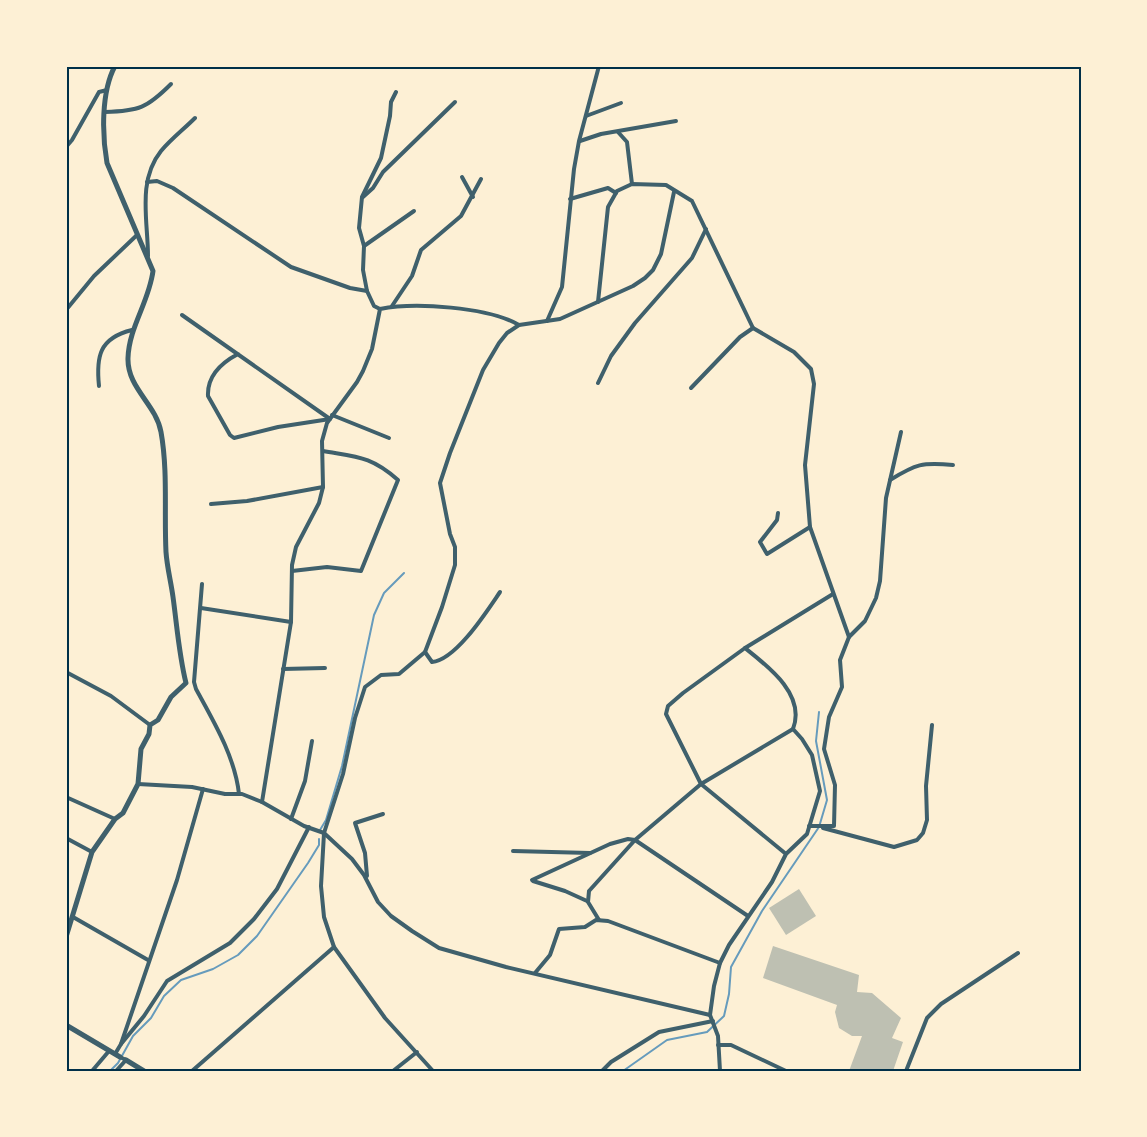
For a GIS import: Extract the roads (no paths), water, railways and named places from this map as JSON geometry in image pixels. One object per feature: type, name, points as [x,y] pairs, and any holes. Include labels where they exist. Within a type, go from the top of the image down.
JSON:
[{"type":"street","points":[[115,66],[105,112],[104,144],[107,163],[153,271],[151,287],[132,330],[128,356],[130,375],[156,416],[161,433],[166,497],[166,553],[179,656],[186,683]]},
{"type":"street","points":[[547,321],[562,287],[570,199],[579,141],[599,66]]},
{"type":"street","points":[[105,112],[137,109],[153,102],[171,84]]},
{"type":"street","points":[[66,147],[99,92],[108,90]]},
{"type":"street","points":[[396,92],[391,102],[381,158],[362,198],[359,228],[364,246],[363,270],[367,291],[374,306],[380,309],[392,307],[481,312],[507,318],[519,325]]},
{"type":"street","points":[[362,198],[373,188],[383,172],[455,102]]},
{"type":"street","points":[[586,117],[621,103]]},
{"type":"street","points":[[148,256],[145,193],[150,171],[162,150],[195,118]]},
{"type":"street","points":[[579,141],[618,131],[676,121]]},
{"type":"street","points":[[618,131],[627,142],[632,184]]},
{"type":"street","points":[[462,177],[472,197]]},
{"type":"street","points":[[392,307],[412,276],[422,250],[433,238],[461,216],[481,179]]},
{"type":"street","points":[[147,182],[157,181],[173,188],[291,267],[350,288],[367,291]]},
{"type":"street","points":[[598,302],[609,207],[616,193],[632,184],[666,185],[692,201],[753,328],[794,352],[811,369],[814,384],[805,465],[810,527],[849,637]]},
{"type":"street","points":[[570,199],[608,188],[616,193]]},
{"type":"street","points":[[433,1071],[385,1018],[334,946],[324,917],[321,886],[324,833],[343,774],[355,718],[365,687],[371,681],[381,675],[399,674],[425,652],[455,565],[455,547],[450,534],[440,483],[487,363],[507,333],[519,325],[561,318],[633,286],[653,270],[661,254],[674,192]]},
{"type":"street","points":[[364,246],[414,211]]},
{"type":"street","points":[[598,383],[611,356],[635,323],[692,258],[706,229]]},
{"type":"street","points":[[66,310],[94,276],[137,235]]},
{"type":"street","points":[[66,300],[70,304]]},
{"type":"street","points":[[262,802],[291,622],[292,571],[296,547],[319,503],[323,487],[322,441],[331,417],[342,405],[363,371],[372,349],[380,309]]},
{"type":"street","points":[[182,315],[331,417],[388,438]]},
{"type":"street","points":[[691,388],[740,337],[753,328]]},
{"type":"street","points":[[99,386],[97,366],[99,354],[113,337],[132,330]]},
{"type":"street","points":[[238,354],[222,362],[208,392],[208,396],[230,435],[234,438],[331,417]]},
{"type":"street","points":[[819,827],[834,826],[835,785],[824,749],[828,717],[842,687],[840,660],[849,637],[865,621],[876,598],[880,581],[886,498],[901,432]]},
{"type":"street","points":[[292,571],[327,567],[361,571],[398,480],[384,468],[366,458],[323,451]]},
{"type":"street","points":[[889,480],[917,465],[931,463],[953,465]]},
{"type":"street","points":[[210,504],[247,501],[323,487]]},
{"type":"street","points":[[778,513],[777,520],[760,542],[767,554],[810,527]]},
{"type":"street","points":[[202,584],[194,682],[222,739],[238,782],[239,794]]},
{"type":"street","points":[[425,652],[432,662],[439,661],[466,639],[500,592]]},
{"type":"street","points":[[786,854],[701,784],[667,720],[666,710],[683,693],[745,648],[833,594]]},
{"type":"street","points":[[201,608],[291,622]]},
{"type":"street","points":[[588,902],[589,891],[635,840],[701,784],[793,729],[796,721],[795,703],[789,692],[762,661],[745,648]]},
{"type":"street","points":[[283,669],[325,668]]},
{"type":"street","points":[[66,672],[111,696],[150,724]]},
{"type":"street","points":[[150,724],[158,720],[171,697],[186,683],[194,682]]},
{"type":"street","points":[[66,937],[68,926],[74,917],[92,852],[115,819],[123,813],[138,784],[141,749],[149,734],[150,724]]},
{"type":"street","points":[[809,826],[894,847],[917,840],[923,833],[927,820],[926,786],[932,725]]},
{"type":"street","points":[[720,1071],[718,1036],[710,1015],[720,963],[729,945],[772,882],[786,854],[807,834],[820,791],[812,755],[793,729]]},
{"type":"street","points":[[291,819],[305,781],[312,741]]},
{"type":"street","points":[[138,784],[192,787],[225,794],[239,794],[262,802],[291,819],[324,833],[352,859],[367,880],[378,902],[392,916],[439,948],[710,1015]]},
{"type":"street","points":[[116,1071],[121,1044],[177,880],[203,789]]},
{"type":"street","points":[[66,797],[115,819]]},
{"type":"street","points":[[367,880],[365,853],[355,823],[383,814]]},
{"type":"street","points":[[121,1044],[144,1016],[167,981],[230,943],[254,919],[277,889],[309,828]]},
{"type":"street","points":[[66,838],[92,852]]},
{"type":"street","points":[[599,920],[588,902],[565,891],[532,880],[610,844],[628,839],[635,840],[748,916]]},
{"type":"street","points":[[513,851],[591,853]]},
{"type":"street","points":[[74,917],[148,960]]},
{"type":"street","points":[[535,973],[550,955],[559,929],[585,927],[599,920],[608,921],[720,963]]},
{"type":"street","points":[[192,1071],[334,946]]},
{"type":"street","points":[[906,1071],[927,1018],[941,1004],[1018,953]]},
{"type":"street","points":[[602,1071],[611,1062],[659,1032],[713,1021]]},
{"type":"street","points":[[66,1025],[144,1071]]},
{"type":"street","points":[[718,1045],[731,1045],[786,1071]]},
{"type":"street","points":[[393,1071],[417,1052]]},
{"type":"street","points":[[92,1071],[118,1055]]},
{"type":"waterway","points":[[320,830],[326,820],[342,766],[374,615],[384,593],[404,573]]},
{"type":"waterway","points":[[623,1071],[667,1040],[707,1032],[724,1016],[729,994],[731,967],[762,911],[819,827],[827,800],[816,741],[819,712]]},
{"type":"waterway","points":[[110,1071],[118,1063],[133,1036],[151,1018],[164,996],[181,980],[213,969],[238,955],[257,936],[308,863],[319,845],[319,839]]}]
